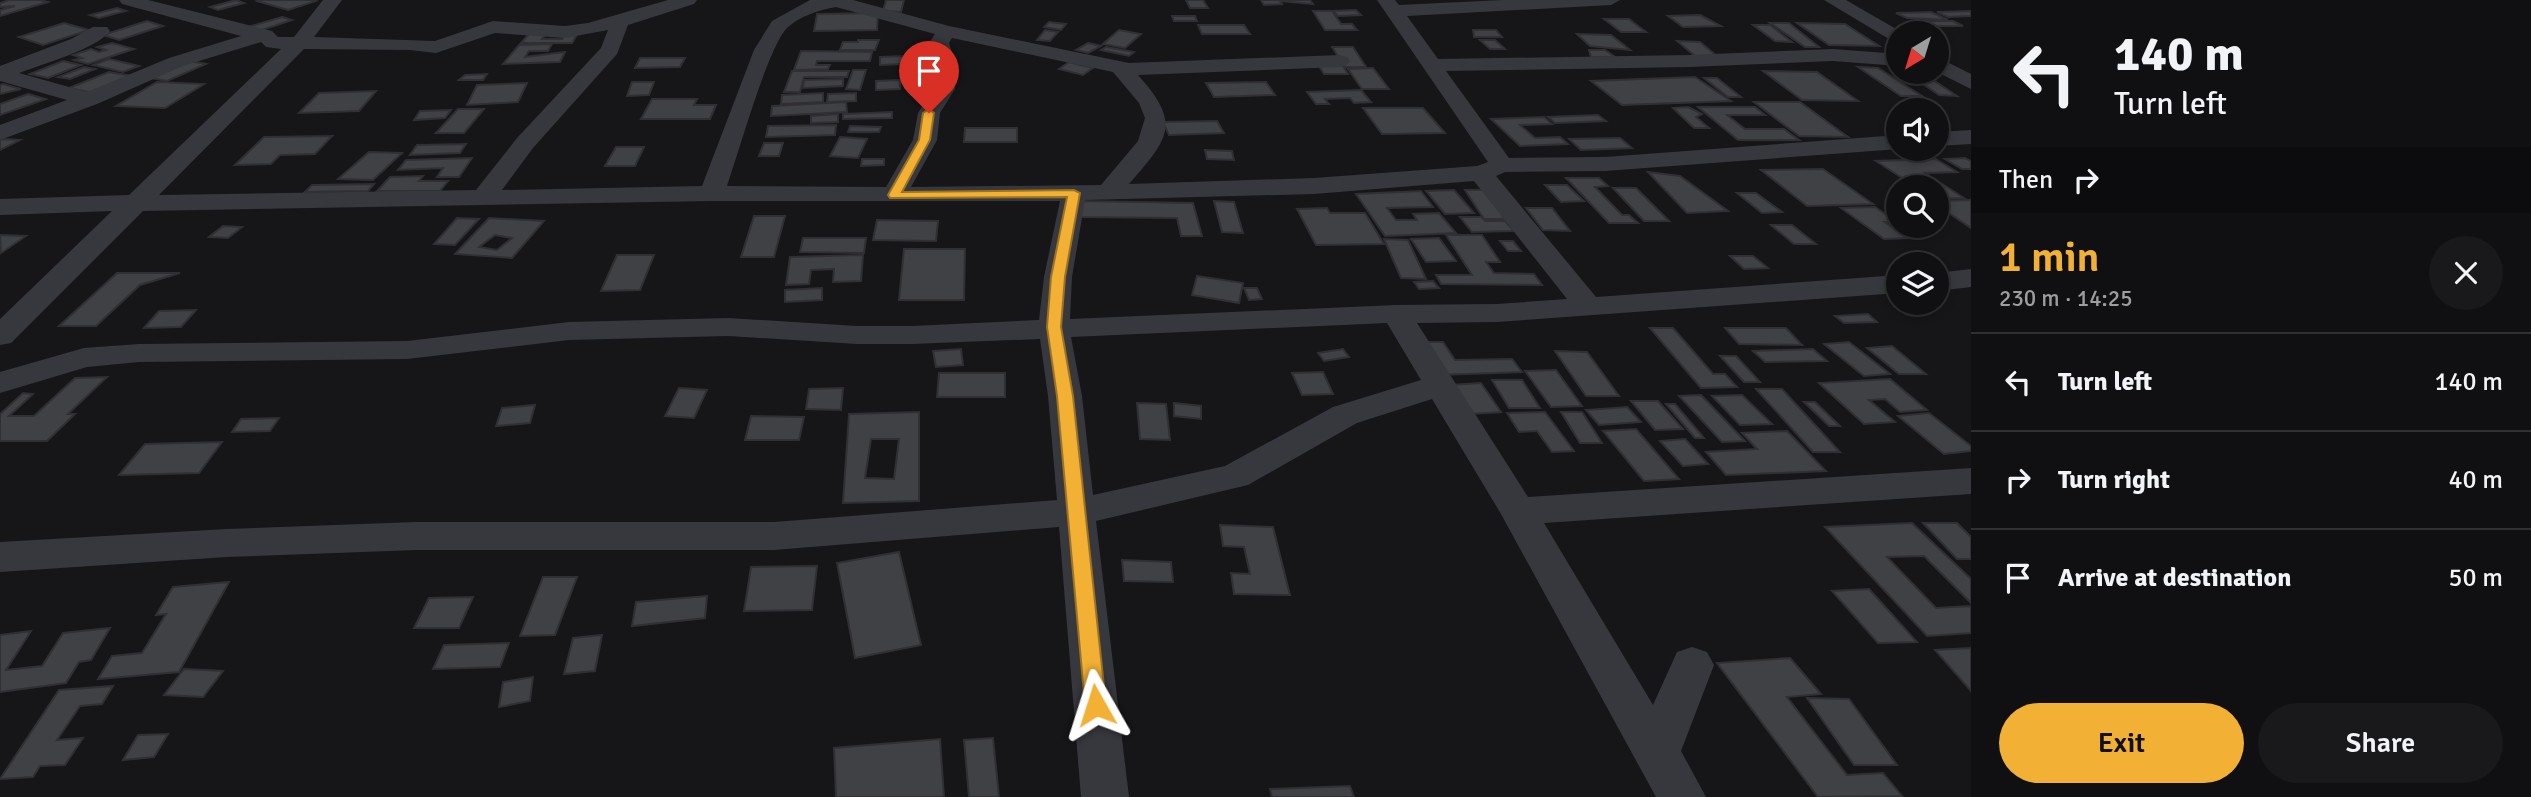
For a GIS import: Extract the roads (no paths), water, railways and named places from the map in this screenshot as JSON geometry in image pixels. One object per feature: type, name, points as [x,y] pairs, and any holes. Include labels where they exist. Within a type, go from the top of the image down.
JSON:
[{"type":"street","points":[[128,0],[201,21],[265,35],[273,43],[410,44],[436,47],[493,27],[565,32],[620,22],[688,0]]},
{"type":"street","points":[[0,336],[300,42],[333,0]]},
{"type":"street","points":[[483,198],[525,143],[610,50],[620,22],[661,0]]},
{"type":"street","points":[[1450,0],[1495,6]]},
{"type":"street","points":[[1390,6],[1495,6],[1611,0]]},
{"type":"street","points":[[1833,0],[1886,31]]},
{"type":"street","points":[[712,193],[764,50],[779,25],[810,6],[835,1],[947,31],[1121,68],[1340,61]]},
{"type":"street","points":[[1390,6],[1431,65],[1491,169],[1589,307]]},
{"type":"street","points":[[0,73],[78,43],[100,31]]},
{"type":"street","points":[[894,195],[925,140],[929,113],[944,89],[947,68],[939,43],[947,31]]},
{"type":"street","points":[[0,133],[176,62],[265,35]]},
{"type":"street","points":[[1431,65],[1689,61],[1833,55],[1886,59]]},
{"type":"street","points":[[1105,797],[1065,396],[1054,327],[1058,277],[1091,193],[1152,139],[1156,118],[1153,108],[1121,68]]},
{"type":"street","points":[[1950,71],[1971,83]]},
{"type":"street","points":[[0,73],[89,99]]},
{"type":"street","points":[[1949,138],[1971,137]]},
{"type":"street","points":[[0,207],[138,201],[712,193],[1091,193],[1314,186],[1491,169],[1605,164],[1886,143]]},
{"type":"street","points":[[1949,281],[1971,278]]},
{"type":"street","points":[[0,383],[84,358],[139,353],[407,350],[569,331],[621,329],[728,327],[898,335],[1396,314],[1497,313],[1886,285]]},
{"type":"street","points":[[1396,314],[1518,511],[1682,797]]},
{"type":"street","points":[[0,556],[226,543],[402,537],[774,536],[1077,512],[1235,476],[1345,415],[1440,385]]},
{"type":"street","points":[[1518,511],[1971,481]]},
{"type":"street","points":[[1656,754],[1692,665]]}]
